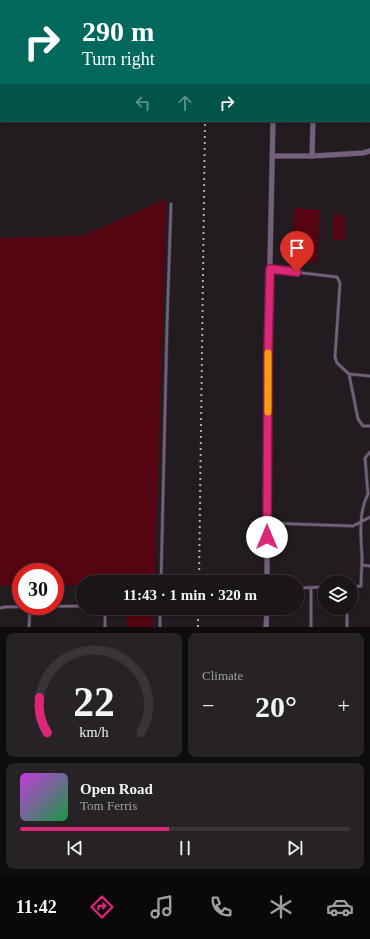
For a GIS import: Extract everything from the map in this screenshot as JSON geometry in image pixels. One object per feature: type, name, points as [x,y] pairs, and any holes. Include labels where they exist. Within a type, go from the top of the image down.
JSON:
[{"type":"street","points":[[267,575],[268,354],[273,122]]},
{"type":"street","points":[[312,156],[313,122]]},
{"type":"street","points":[[272,156],[312,156],[370,151]]},
{"type":"street","points":[[266,627],[267,615]]},
{"type":"lane","points":[[161,575],[171,204]]},
{"type":"lane","points":[[270,269],[337,277],[340,283],[335,357],[337,363],[349,374],[358,419],[363,426],[370,426]]},
{"type":"lane","points":[[349,374],[370,376]]},
{"type":"lane","points":[[358,586],[361,586],[362,565],[361,522],[365,500],[369,494],[365,458],[370,452]]},
{"type":"lane","points":[[267,523],[353,526],[370,517]]},
{"type":"lane","points":[[362,565],[370,566]]},
{"type":"lane","points":[[304,588],[318,588]]},
{"type":"lane","points":[[311,588],[311,627]]},
{"type":"lane","points":[[64,606],[76,606]]},
{"type":"lane","points":[[0,608],[12,607]]},
{"type":"lane","points":[[29,627],[30,615]]},
{"type":"lane","points":[[105,615],[105,627]]},
{"type":"lane","points":[[160,615],[160,627]]},
{"type":"lane","points":[[347,615],[347,627]]},
{"type":"shaded area","points":[[166,199],[155,575],[76,575],[76,585],[64,586],[64,563],[12,563],[12,586],[0,586],[0,238],[82,236]]},
{"type":"shaded area","points":[[294,208],[320,210],[317,263],[292,261]]},
{"type":"shaded area","points":[[333,215],[345,215],[345,240],[333,240]]},
{"type":"shaded area","points":[[127,615],[154,615],[153,627],[127,627]]},
{"type":"railway","points":[[199,575],[205,122]]},
{"type":"railway","points":[[198,615],[198,627]]},
{"type":"slow traffic","points":[[268,353],[268,412]]},
{"type":"route","points":[[267,537],[270,269],[297,272]]}]
